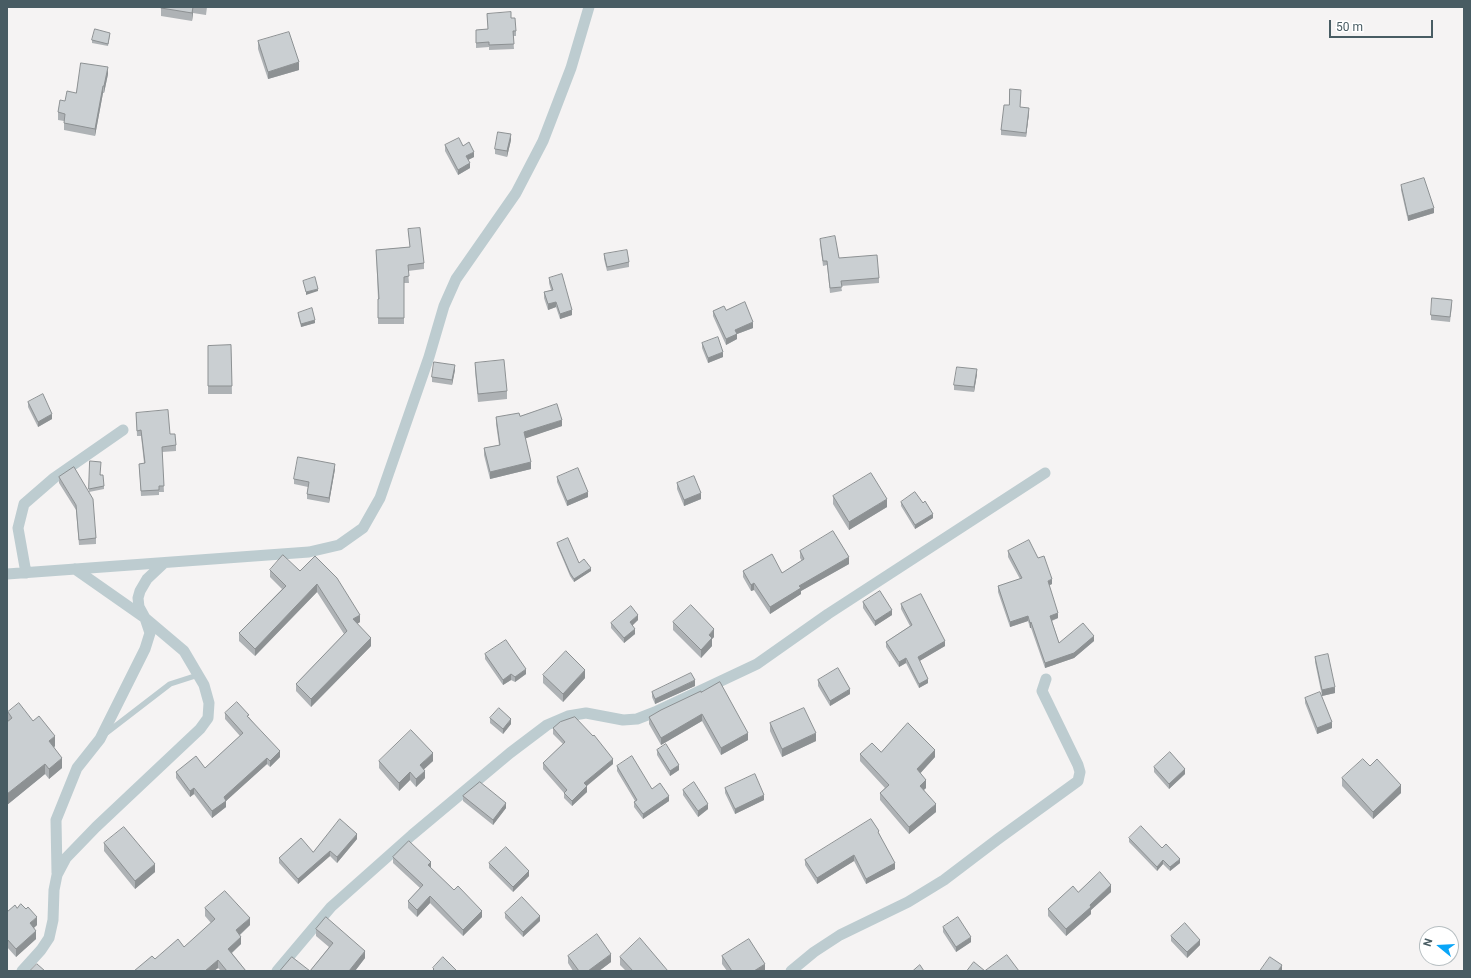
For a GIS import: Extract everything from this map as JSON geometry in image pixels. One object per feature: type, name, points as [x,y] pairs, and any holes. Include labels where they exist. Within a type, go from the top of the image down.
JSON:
[{"type":"street","points":[[7,574],[309,552],[339,545],[363,528],[380,498],[429,357],[444,306],[456,279],[516,192],[543,141],[571,68],[589,7]]},
{"type":"street","points":[[26,573],[18,528],[24,504],[54,478],[123,430]]},
{"type":"street","points":[[276,971],[331,907],[417,830],[510,753],[547,725],[568,716],[586,713],[622,720],[637,719],[757,664],[828,614],[1045,473]]},
{"type":"street","points":[[22,971],[41,950],[49,938],[53,920],[54,890],[57,875],[56,820],[77,768],[100,739],[145,649],[150,632],[145,618],[139,608],[138,598],[147,579],[164,563]]},
{"type":"street","points":[[57,875],[66,858],[91,832],[200,729],[208,718],[209,703],[204,685],[184,651],[145,618],[75,569]]},
{"type":"street","points":[[791,971],[814,952],[840,935],[908,902],[944,880],[1078,781],[1080,772],[1078,765],[1042,692],[1046,679]]},
{"type":"lane","points":[[100,739],[170,684],[198,675]]},
{"type":"building","points":[[161,7],[193,7],[192,13]]},
{"type":"building","points":[[511,12],[511,18],[515,18],[516,31],[513,31],[514,44],[489,45],[489,42],[476,43],[476,30],[488,29],[487,14]]},
{"type":"building","points":[[95,29],[110,33],[108,44],[92,40]]},
{"type":"building","points":[[289,32],[299,62],[268,72],[258,41]]},
{"type":"building","points":[[81,63],[108,67],[95,129],[64,123],[65,114],[58,112],[60,100],[65,101],[67,91],[76,93]]},
{"type":"building","points":[[1010,89],[1021,90],[1020,107],[1029,108],[1026,133],[1001,130],[1004,105],[1009,105]]},
{"type":"building","points":[[498,132],[511,134],[507,151],[495,149]]},
{"type":"building","points":[[459,138],[463,146],[469,142],[474,152],[466,156],[470,163],[458,170],[445,145]]},
{"type":"building","points":[[1424,178],[1434,208],[1408,216],[1401,185]]},
{"type":"building","points":[[420,228],[424,263],[408,265],[409,276],[404,277],[404,318],[378,318],[379,299],[376,250],[410,247],[408,229]]},
{"type":"building","points":[[835,236],[839,258],[877,255],[879,278],[841,281],[842,287],[830,288],[827,261],[823,261],[820,239]]},
{"type":"building","points":[[627,250],[629,262],[607,267],[604,254]]},
{"type":"building","points":[[562,274],[572,310],[560,314],[556,302],[548,304],[544,292],[553,290],[549,278]]},
{"type":"building","points":[[315,277],[318,289],[306,292],[303,281]]},
{"type":"building","points":[[1432,298],[1452,300],[1450,317],[1431,315]]},
{"type":"building","points":[[745,302],[753,322],[735,330],[737,334],[726,339],[713,311],[724,306],[726,310]]},
{"type":"building","points":[[312,308],[315,320],[301,324],[298,313]]},
{"type":"building","points":[[718,337],[723,352],[708,358],[702,343]]},
{"type":"building","points":[[231,345],[232,386],[208,386],[208,346]]},
{"type":"building","points":[[504,360],[507,391],[478,394],[475,363]]},
{"type":"building","points":[[434,362],[455,365],[452,380],[432,377]]},
{"type":"building","points":[[957,367],[977,369],[974,387],[954,385]]},
{"type":"building","points":[[43,394],[52,414],[38,422],[28,402]]},
{"type":"building","points":[[557,404],[562,420],[524,432],[531,462],[490,472],[484,448],[500,445],[496,417],[519,413],[520,416]]},
{"type":"building","points":[[168,410],[170,434],[175,434],[176,445],[162,447],[164,486],[159,486],[159,490],[141,491],[139,464],[145,463],[141,430],[137,431],[136,413]]},
{"type":"building","points":[[298,457],[335,464],[329,498],[307,494],[309,482],[294,479]]},
{"type":"building","points":[[90,461],[101,462],[100,475],[103,475],[104,486],[89,489]]},
{"type":"building","points":[[74,467],[93,499],[96,538],[79,540],[76,505],[59,477]]},
{"type":"building","points":[[578,468],[588,492],[567,501],[557,477]]},
{"type":"building","points":[[871,473],[887,499],[849,522],[833,496]]},
{"type":"building","points":[[694,476],[701,493],[684,500],[677,483]]},
{"type":"building","points":[[915,492],[923,503],[925,501],[933,514],[915,525],[901,502]]},
{"type":"building","points":[[833,531],[849,557],[799,586],[801,588],[770,607],[754,583],[751,585],[743,571],[772,554],[782,573],[804,559],[800,551]]},
{"type":"building","points":[[568,538],[579,563],[584,559],[591,568],[574,579],[557,543]]},
{"type":"building","points":[[1029,540],[1038,558],[1044,556],[1052,579],[1048,581],[1058,613],[1050,616],[1059,643],[1083,623],[1094,636],[1074,653],[1045,663],[1028,616],[1010,622],[998,586],[1022,578],[1008,551]]},
{"type":"building","points":[[283,555],[300,571],[315,556],[337,578],[360,615],[353,619],[371,638],[311,699],[296,684],[347,631],[317,584],[255,649],[239,633],[286,586],[270,570]]},
{"type":"building","points":[[880,591],[892,610],[875,621],[863,602]]},
{"type":"building","points":[[921,594],[945,641],[918,657],[928,679],[919,684],[906,658],[899,662],[886,642],[912,625],[901,604]]},
{"type":"building","points":[[691,605],[714,629],[709,635],[712,638],[701,650],[673,622]]},
{"type":"building","points":[[631,606],[638,615],[630,622],[635,629],[624,638],[611,623]]},
{"type":"building","points":[[506,640],[526,669],[515,677],[511,674],[503,680],[485,654]]},
{"type":"building","points":[[566,651],[585,670],[563,694],[543,675]]},
{"type":"building","points":[[1328,654],[1335,687],[1322,690],[1315,657]]},
{"type":"building","points":[[838,668],[850,689],[830,701],[818,680]]},
{"type":"building","points":[[691,673],[695,680],[655,699],[652,692]]},
{"type":"building","points":[[720,682],[748,733],[721,748],[702,714],[661,738],[649,717]]},
{"type":"building","points":[[1320,692],[1332,722],[1317,728],[1305,698]]},
{"type":"building","points":[[237,702],[249,715],[247,716],[280,751],[270,761],[267,758],[224,797],[226,801],[212,811],[194,788],[190,791],[176,772],[196,756],[205,768],[243,733],[225,713]]},
{"type":"building","points":[[19,703],[33,721],[39,716],[55,736],[49,741],[62,758],[49,769],[45,764],[7,794],[7,722],[12,718],[8,712]]},
{"type":"building","points":[[499,708],[511,719],[503,729],[490,718]]},
{"type":"building","points":[[804,708],[816,733],[782,749],[770,723]]},
{"type":"building","points":[[575,717],[593,736],[594,735],[613,759],[584,783],[587,786],[572,801],[564,793],[567,790],[543,763],[565,742],[553,728],[560,722]]},
{"type":"building","points":[[908,723],[935,750],[917,769],[926,780],[920,786],[936,804],[909,827],[880,793],[889,785],[860,754],[872,743],[881,752]]},
{"type":"building","points":[[411,730],[433,753],[420,765],[425,771],[416,779],[410,772],[399,783],[379,761]]},
{"type":"building","points":[[666,744],[679,765],[670,771],[657,750]]},
{"type":"building","points":[[1170,752],[1185,769],[1169,784],[1154,767]]},
{"type":"building","points":[[632,756],[652,789],[660,783],[669,796],[643,814],[634,802],[637,800],[617,766]]},
{"type":"building","points":[[1363,759],[1370,766],[1377,759],[1401,785],[1373,812],[1342,778]]},
{"type":"building","points":[[755,774],[764,795],[735,809],[725,788]]},
{"type":"building","points":[[480,782],[506,803],[493,820],[463,796]]},
{"type":"building","points":[[694,782],[708,804],[698,811],[683,790]]},
{"type":"building","points":[[340,819],[357,834],[337,857],[330,851],[298,879],[279,858],[301,838],[313,852]]},
{"type":"building","points":[[871,819],[879,831],[878,832],[895,863],[866,879],[854,855],[817,878],[805,860]]},
{"type":"building","points":[[1141,826],[1162,848],[1166,844],[1180,859],[1170,867],[1163,860],[1157,867],[1129,838]]},
{"type":"building","points":[[124,827],[155,864],[135,881],[104,843]]},
{"type":"building","points":[[409,841],[431,862],[428,865],[454,890],[458,886],[482,911],[463,930],[430,896],[417,910],[408,901],[423,885],[393,857]]},
{"type":"building","points":[[506,847],[529,871],[513,887],[489,863]]},
{"type":"building","points":[[1100,872],[1111,885],[1090,905],[1091,907],[1066,929],[1048,909],[1073,886],[1078,892]]},
{"type":"building","points":[[225,891],[250,918],[236,930],[241,937],[228,949],[246,971],[227,971],[218,960],[205,971],[134,971],[152,956],[155,959],[178,939],[184,947],[215,919],[205,908]]},
{"type":"building","points":[[522,897],[540,916],[523,932],[505,913]]},
{"type":"building","points":[[21,904],[26,909],[28,907],[37,917],[30,923],[36,931],[16,949],[7,939],[7,912],[15,905],[17,908]]},
{"type":"building","points":[[326,917],[365,951],[349,971],[310,971],[333,943],[316,929]]},
{"type":"building","points":[[958,917],[971,937],[956,947],[943,927]]},
{"type":"building","points":[[1185,923],[1200,940],[1187,952],[1171,936]]},
{"type":"building","points":[[597,934],[611,954],[588,971],[579,971],[568,956]]},
{"type":"building","points":[[640,938],[668,971],[633,971],[620,957]]},
{"type":"building","points":[[749,939],[765,964],[754,971],[732,971],[722,956]]},
{"type":"building","points":[[1007,955],[1019,971],[985,971]]},
{"type":"building","points":[[292,957],[310,971],[280,971]]},
{"type":"building","points":[[443,957],[457,971],[432,971]]},
{"type":"building","points":[[1270,957],[1282,965],[1278,971],[1260,971]]},
{"type":"building","points":[[974,962],[985,971],[967,971]]},
{"type":"building","points":[[37,964],[45,971],[30,971]]},
{"type":"building","points":[[920,965],[924,971],[913,971]]}]
